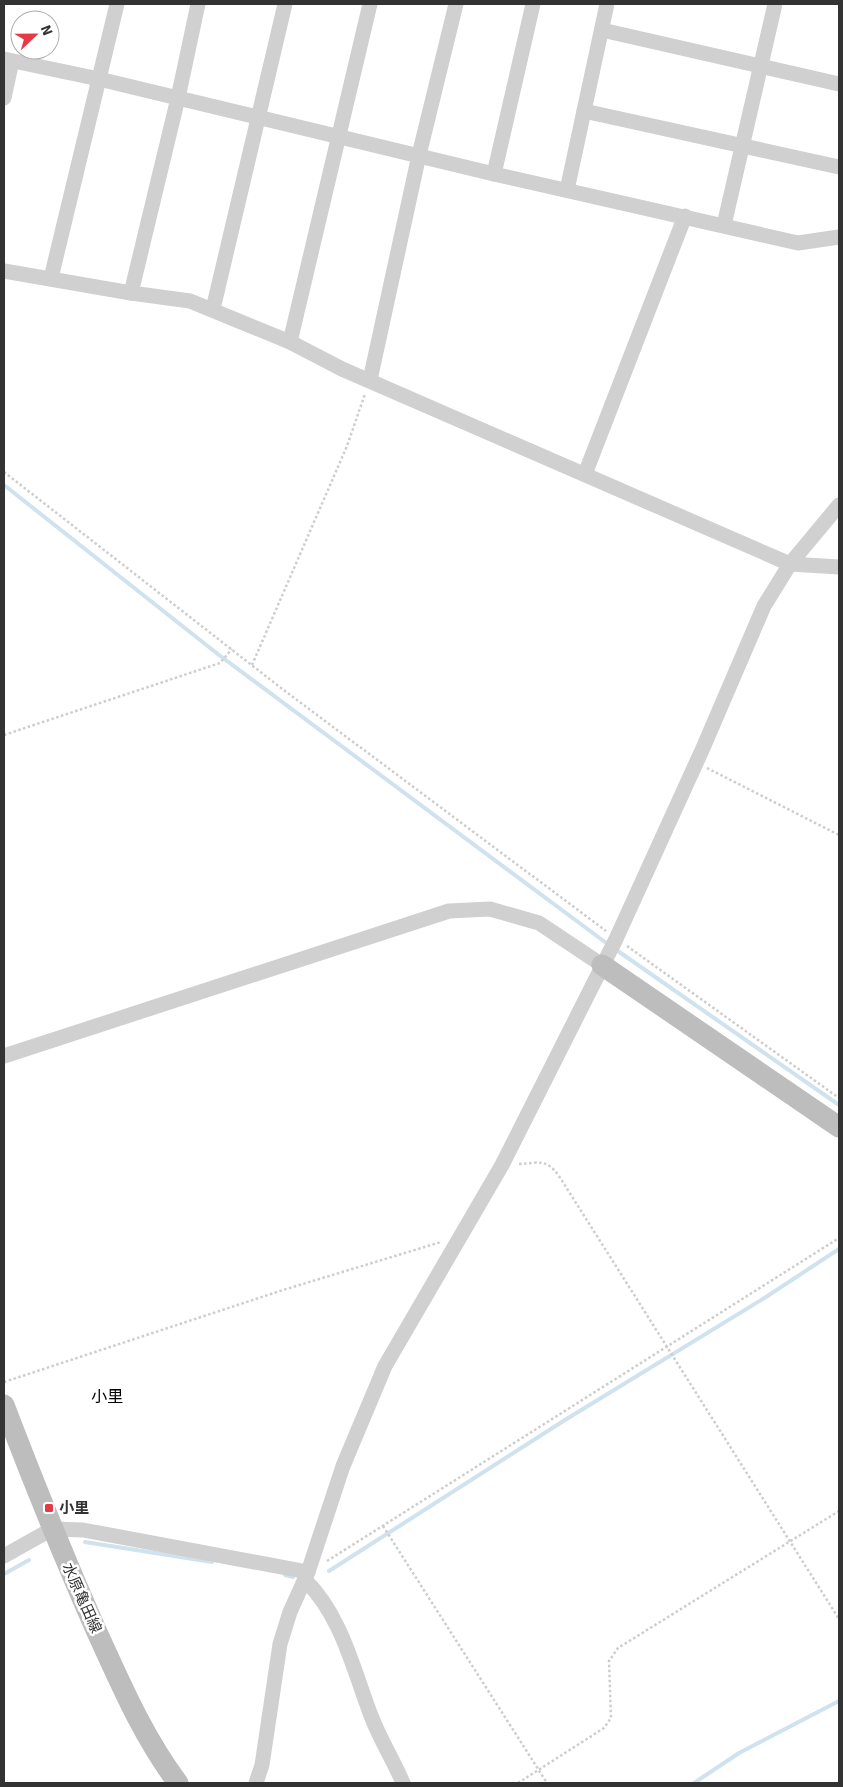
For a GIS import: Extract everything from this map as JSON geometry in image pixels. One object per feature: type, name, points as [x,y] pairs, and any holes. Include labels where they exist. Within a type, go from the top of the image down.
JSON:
[{"type":"main road","points":[[602,965],[839,1127]]},
{"type":"main road","name":"水原亀田線","points":[[4,1405],[52,1529],[124,1692],[150,1740],[178,1783]]},
{"type":"street","points":[[51,278],[117,4]]},
{"type":"street","points":[[131,293],[178,98],[198,4]]},
{"type":"street","points":[[213,309],[285,4]]},
{"type":"street","points":[[290,342],[370,4]]},
{"type":"street","points":[[370,380],[419,154],[456,4]]},
{"type":"street","points":[[494,174],[533,4]]},
{"type":"street","points":[[567,190],[608,4]]},
{"type":"street","points":[[724,224],[775,4]]},
{"type":"street","points":[[602,30],[839,84]]},
{"type":"street","points":[[4,98],[8,60],[99,79],[258,118],[338,135],[494,174],[798,242],[839,237]]},
{"type":"street","points":[[584,111],[839,167]]},
{"type":"street","points":[[585,474],[684,216]]},
{"type":"street","points":[[4,271],[131,293],[190,300],[290,342],[342,369],[790,564],[839,567]]},
{"type":"street","points":[[256,1783],[262,1765],[280,1644],[290,1612],[307,1576],[343,1466],[385,1366],[502,1165],[616,939],[703,748],[764,606],[790,564],[839,505]]},
{"type":"street","points":[[4,1056],[449,911],[490,910],[515,915],[539,923],[602,965]]},
{"type":"street","points":[[4,1556],[52,1529],[83,1530],[307,1576],[325,1604],[352,1659],[383,1745],[403,1783]]},
{"type":"path","points":[[252,665],[347,446],[370,380]]},
{"type":"path","points":[[4,472],[252,665],[616,939],[839,1098]]},
{"type":"path","points":[[4,735],[220,663],[232,649]]},
{"type":"path","points":[[695,762],[839,835]]},
{"type":"path","points":[[502,1165],[546,1162],[551,1165],[839,1619]]},
{"type":"path","points":[[307,1576],[839,1238]]},
{"type":"path","points":[[4,1382],[283,1290],[448,1240],[459,1240]]},
{"type":"path","points":[[518,1783],[604,1728],[611,1718],[609,1662],[618,1648],[789,1540],[839,1511]]},
{"type":"path","points":[[383,1526],[547,1783]]},
{"type":"waterway","points":[[4,485],[219,655],[609,945]]},
{"type":"waterway","points":[[615,949],[839,1105]]},
{"type":"waterway","points":[[329,1571],[565,1420],[766,1297],[839,1249]]},
{"type":"waterway","points":[[85,1542],[212,1562]]},
{"type":"waterway","points":[[4,1574],[29,1560]]},
{"type":"waterway","points":[[285,1575],[293,1577]]},
{"type":"waterway","points":[[694,1783],[739,1753],[839,1701]]},
{"type":"place","name":"小里","points":[[49,1508]]},
{"type":"district","name":"小里","points":[[107,1396]]}]
